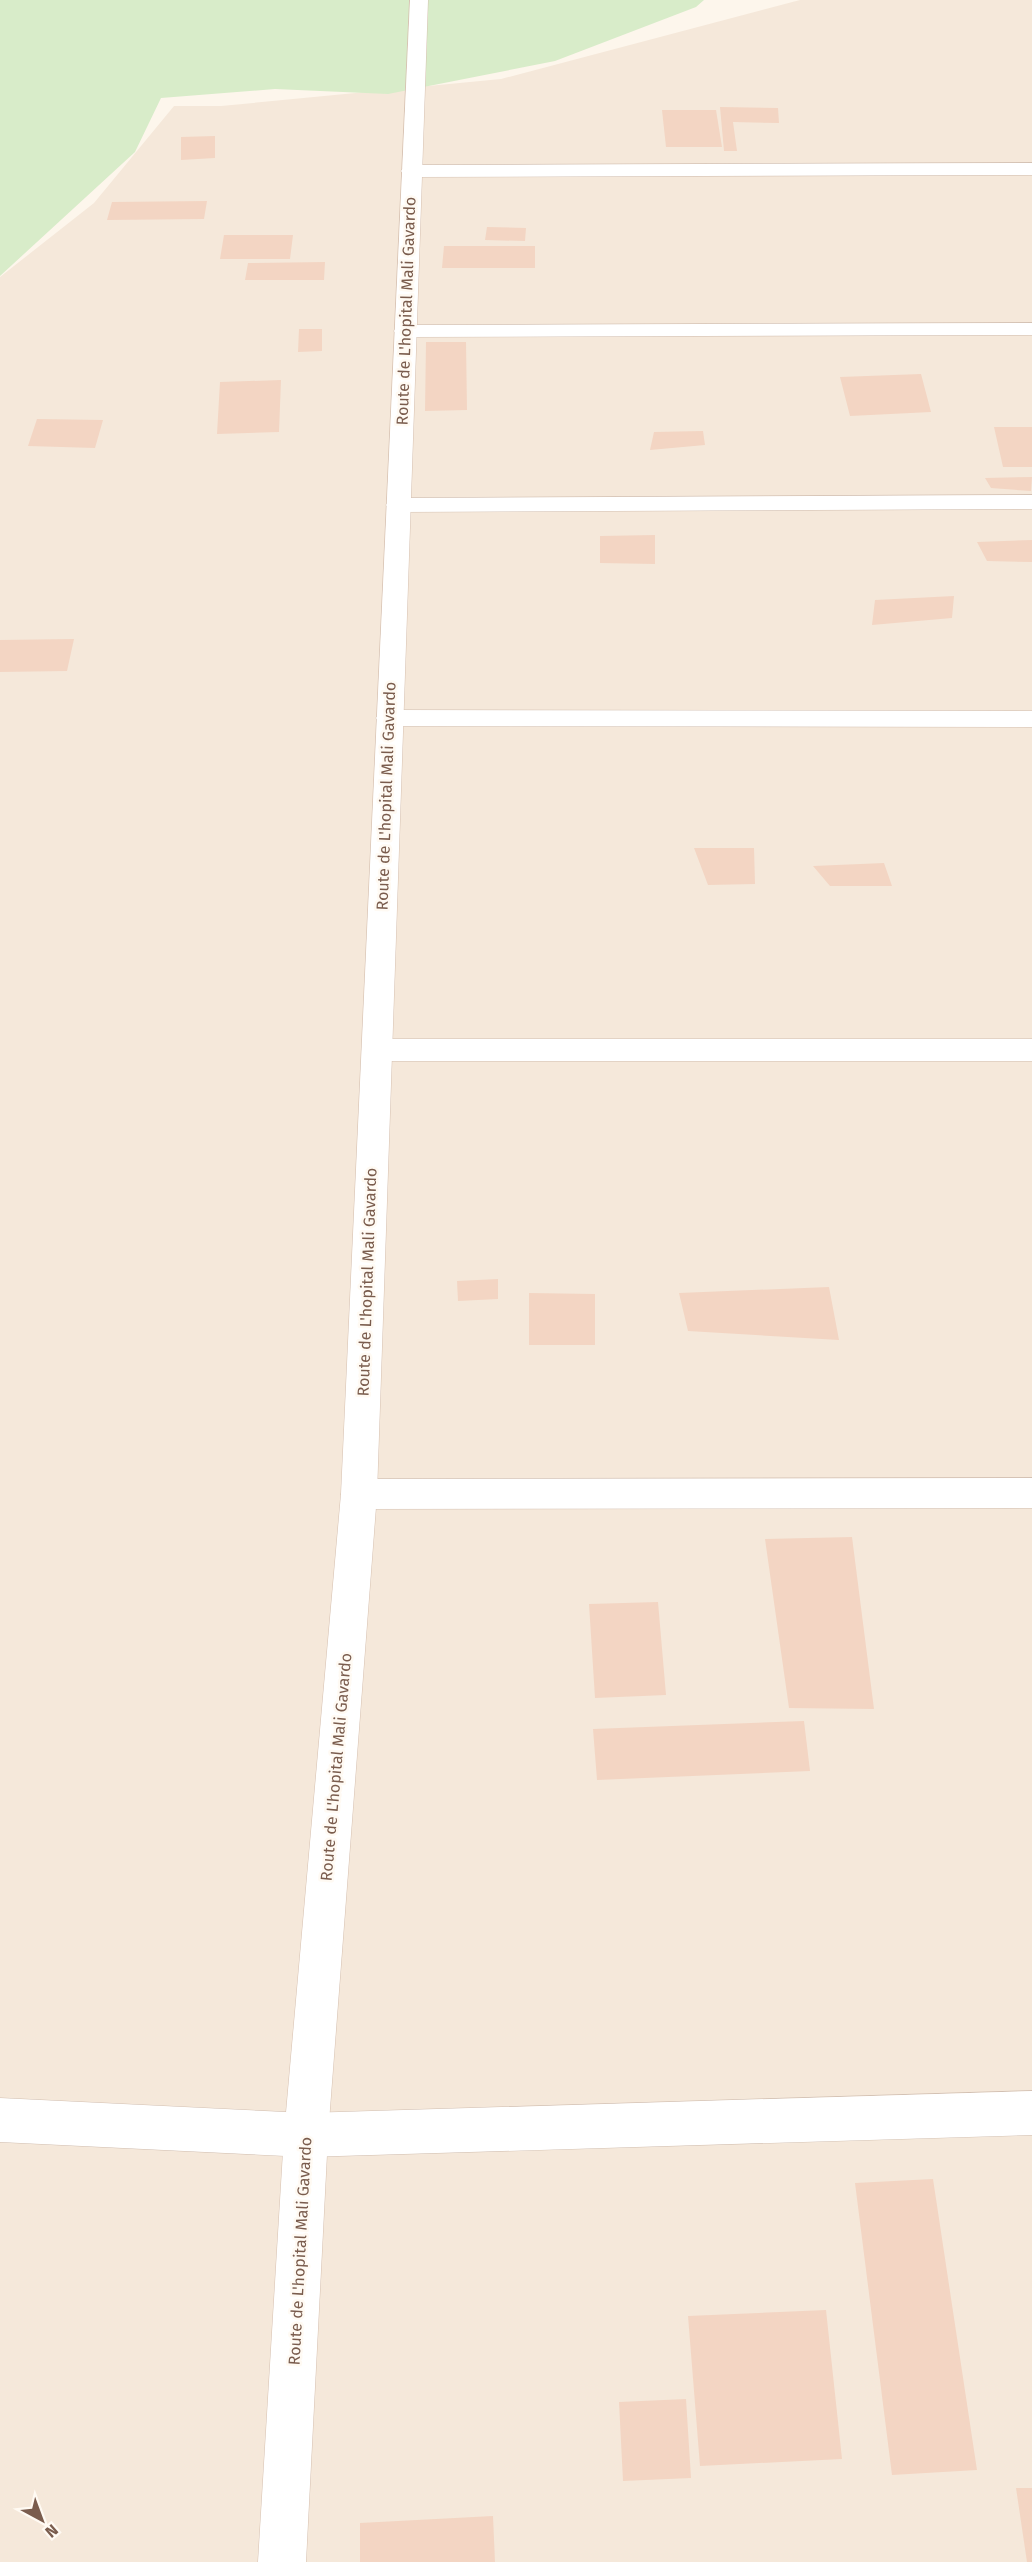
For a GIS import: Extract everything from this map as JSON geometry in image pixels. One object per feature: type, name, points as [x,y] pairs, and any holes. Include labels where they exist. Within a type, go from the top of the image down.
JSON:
[{"type":"street","name":"Route de L'hopital Mali Gavardo","points":[[282,2562],[306,2135],[359,1494],[419,0]]},
{"type":"street","points":[[411,171],[1032,169]]},
{"type":"street","points":[[405,331],[1032,329]]},
{"type":"street","points":[[398,505],[1032,502]]},
{"type":"street","points":[[389,718],[1032,719]]},
{"type":"street","points":[[377,1050],[1032,1050]]},
{"type":"street","points":[[359,1494],[1032,1493]]},
{"type":"street","points":[[0,2120],[306,2135],[1032,2113]]},
{"type":"shaded area","points":[[800,0],[1032,0],[1032,2562],[0,2562],[0,277],[94,203],[174,106],[221,106],[501,79]]},
{"type":"green space","points":[[0,0],[704,0],[696,7],[555,61],[388,94],[275,89],[161,98],[135,152],[0,276]]},
{"type":"building","points":[[720,107],[778,108],[779,123],[733,122],[737,151],[724,151]]},
{"type":"building","points":[[662,110],[716,110],[722,147],[666,147]]},
{"type":"building","points":[[215,136],[215,158],[181,160],[181,137]]},
{"type":"building","points":[[207,201],[204,219],[107,220],[112,202]]},
{"type":"building","points":[[487,227],[526,228],[525,241],[485,240]]},
{"type":"building","points":[[224,235],[293,235],[290,259],[220,259]]},
{"type":"building","points":[[444,246],[535,246],[535,268],[442,268]]},
{"type":"building","points":[[325,262],[324,280],[245,280],[248,263]]},
{"type":"building","points":[[299,329],[322,329],[322,351],[298,352]]},
{"type":"building","points":[[426,342],[466,342],[467,410],[425,411]]},
{"type":"building","points":[[921,374],[931,412],[850,416],[840,377]]},
{"type":"building","points":[[281,380],[279,432],[217,434],[220,382]]},
{"type":"building","points":[[37,419],[103,420],[95,448],[28,446]]},
{"type":"building","points":[[994,427],[1032,427],[1032,467],[1003,467]]},
{"type":"building","points":[[703,431],[705,445],[650,450],[654,432]]},
{"type":"building","points":[[1032,477],[1031,491],[991,488],[985,478]]},
{"type":"building","points":[[655,535],[655,564],[600,563],[600,536]]},
{"type":"building","points":[[1032,540],[1032,562],[987,561],[977,542]]},
{"type":"building","points":[[954,596],[952,618],[872,625],[875,600]]},
{"type":"building","points":[[74,639],[67,671],[0,672],[0,640]]},
{"type":"building","points":[[694,848],[754,848],[755,884],[708,885]]},
{"type":"building","points":[[884,863],[892,886],[830,886],[813,866]]},
{"type":"building","points":[[498,1279],[498,1299],[458,1301],[457,1281]]},
{"type":"building","points":[[829,1287],[839,1340],[688,1331],[679,1293]]},
{"type":"building","points":[[529,1293],[595,1294],[595,1345],[529,1345]]},
{"type":"building","points":[[852,1537],[874,1709],[789,1708],[765,1539]]},
{"type":"building","points":[[658,1602],[666,1695],[595,1698],[589,1604]]},
{"type":"building","points":[[804,1721],[810,1771],[597,1780],[593,1729]]},
{"type":"building","points":[[933,2179],[977,2470],[892,2475],[855,2183]]},
{"type":"building","points":[[826,2310],[842,2459],[700,2466],[688,2316]]},
{"type":"building","points":[[686,2399],[691,2478],[623,2481],[619,2402]]},
{"type":"building","points":[[1016,2488],[1032,2488],[1032,2562],[1027,2562]]},
{"type":"building","points":[[493,2516],[495,2562],[360,2562],[360,2523]]}]
